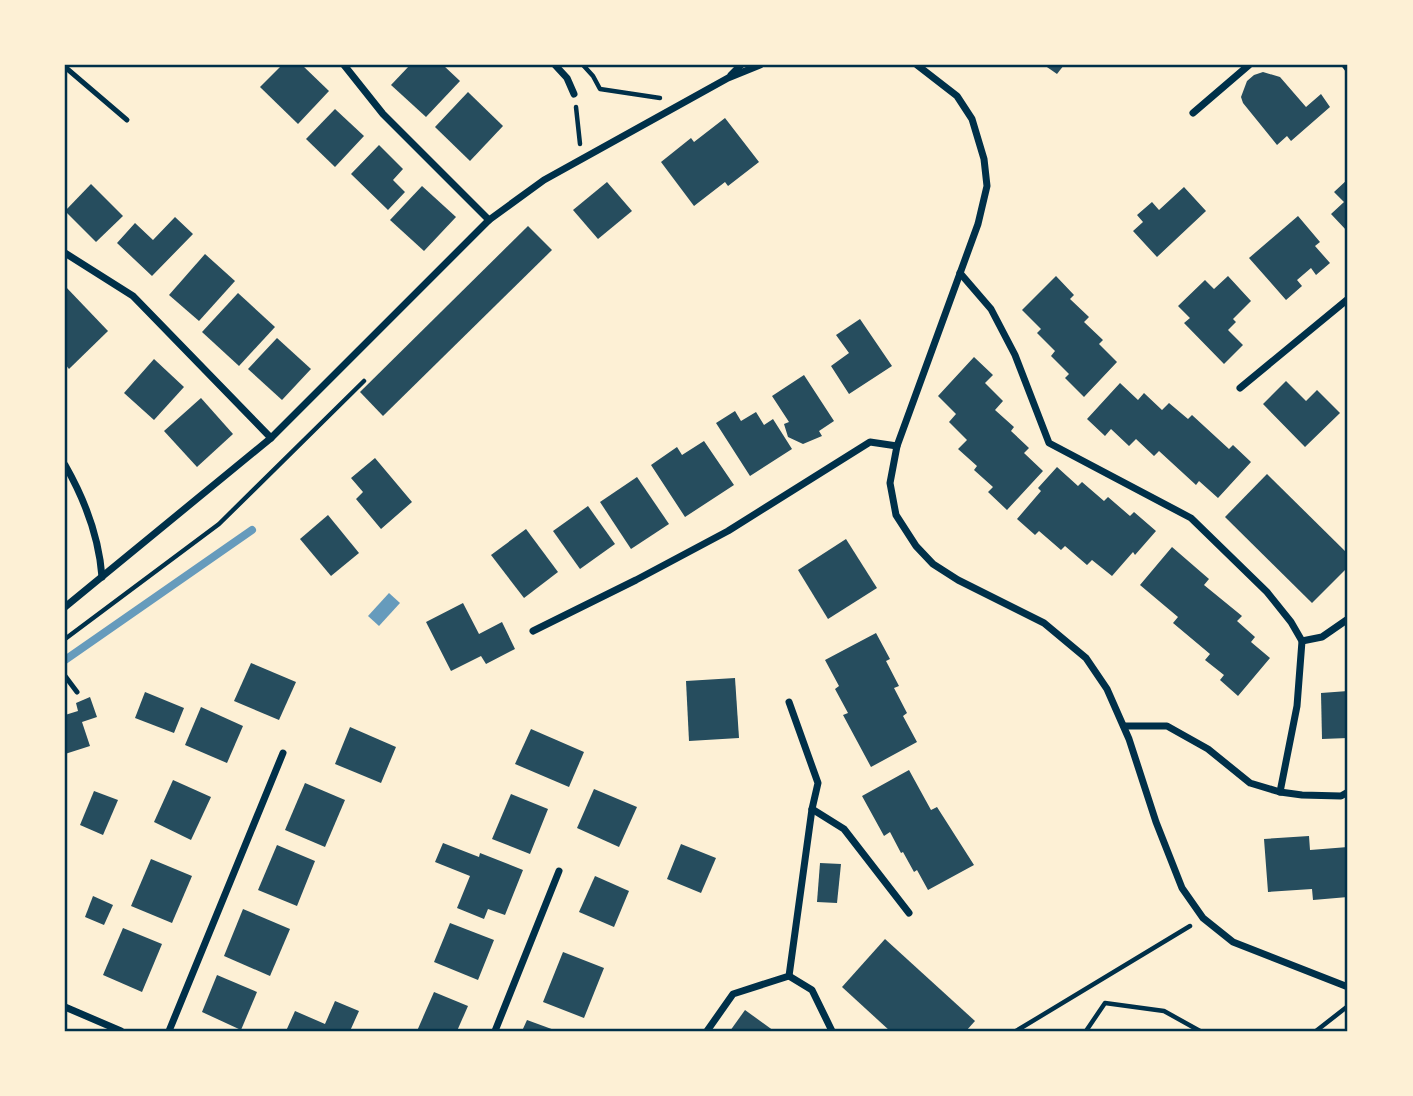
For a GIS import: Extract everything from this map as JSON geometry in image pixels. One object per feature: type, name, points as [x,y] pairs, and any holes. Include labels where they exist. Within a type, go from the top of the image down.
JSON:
[{"type":"street","points":[[344,65],[383,114],[489,220]]},
{"type":"street","points":[[555,65],[567,78],[574,94]]},
{"type":"street","points":[[728,78],[741,65]]},
{"type":"street","points":[[65,607],[271,438],[489,220],[544,180],[728,78],[760,65]]},
{"type":"street","points":[[917,65],[957,96],[972,119],[984,159],[987,186],[981,216],[897,446],[890,483],[896,515],[916,546],[933,564],[958,580],[1044,623],[1086,658],[1107,690],[1124,726],[1156,822],[1182,888],[1203,918],[1233,942],[1348,987]]},
{"type":"street","points":[[1193,113],[1249,65]]},
{"type":"street","points":[[1345,65],[1348,69]]},
{"type":"street","points":[[65,253],[133,296],[271,438]]},
{"type":"street","points":[[960,273],[991,309],[1015,355],[1049,443],[1191,518],[1267,592],[1291,622],[1302,641],[1297,706],[1280,792]]},
{"type":"street","points":[[1240,388],[1348,299]]},
{"type":"street","points":[[533,631],[728,531],[870,442],[897,446]]},
{"type":"street","points":[[65,466],[83,496],[99,549],[102,577]]},
{"type":"street","points":[[1302,641],[1322,637],[1348,620]]},
{"type":"street","points":[[789,702],[818,783],[789,976]]},
{"type":"street","points":[[1124,726],[1167,726],[1208,749],[1250,783],[1280,792],[1341,796],[1348,792]]},
{"type":"street","points":[[169,1031],[284,753]]},
{"type":"street","points":[[812,809],[844,829],[909,913]]},
{"type":"street","points":[[495,1031],[559,871]]},
{"type":"street","points":[[707,1031],[733,994],[789,976],[812,990],[832,1031]]},
{"type":"street","points":[[65,1007],[121,1031]]},
{"type":"lane","points":[[65,67],[127,120]]},
{"type":"lane","points":[[65,676],[76,692]]},
{"type":"path","points":[[583,65],[600,89],[685,101]]},
{"type":"path","points":[[574,94],[582,159]]},
{"type":"path","points":[[65,639],[219,524],[364,381]]},
{"type":"path","points":[[1016,1031],[1203,918]]},
{"type":"path","points":[[1086,1031],[1105,1003],[1164,1011],[1200,1031]]},
{"type":"path","points":[[1316,1031],[1348,1006]]},
{"type":"water","points":[[389,593],[400,603],[379,626],[368,616]]},
{"type":"building","points":[[282,65],[302,65],[329,91],[298,124],[260,87]]},
{"type":"building","points":[[410,65],[443,65],[460,81],[426,117],[391,85]]},
{"type":"building","points":[[1044,65],[1064,65],[1057,74]]},
{"type":"building","points":[[1263,72],[1280,77],[1306,107],[1321,94],[1330,107],[1291,141],[1287,136],[1277,145],[1241,97],[1247,81]]},
{"type":"building","points":[[468,92],[503,126],[470,161],[435,127]]},
{"type":"building","points":[[335,109],[364,136],[335,167],[306,139]]},
{"type":"building","points":[[725,118],[759,162],[728,186],[725,182],[694,206],[661,162],[691,138],[694,142]]},
{"type":"building","points":[[379,145],[403,169],[393,180],[405,192],[388,210],[351,174]]},
{"type":"building","points":[[1348,179],[1347,231],[1331,214],[1344,202],[1334,192]]},
{"type":"building","points":[[607,182],[632,211],[598,239],[573,210]]},
{"type":"building","points":[[91,184],[123,216],[96,242],[65,211]]},
{"type":"building","points":[[422,186],[456,217],[424,251],[390,220]]},
{"type":"building","points":[[1184,187],[1206,211],[1157,257],[1133,231],[1143,222],[1137,215],[1152,202],[1159,210]]},
{"type":"building","points":[[1298,216],[1320,242],[1315,246],[1330,263],[1316,275],[1311,268],[1297,280],[1302,286],[1286,300],[1249,258]]},
{"type":"building","points":[[175,217],[193,234],[152,276],[117,243],[135,223],[153,240]]},
{"type":"building","points":[[528,226],[552,250],[383,416],[360,392]]},
{"type":"building","points":[[205,254],[235,281],[199,321],[169,295]]},
{"type":"building","points":[[1056,276],[1074,295],[1070,299],[1089,317],[1084,322],[1103,340],[1099,344],[1117,362],[1084,397],[1065,378],[1069,374],[1051,356],[1055,351],[1037,333],[1041,329],[1022,310]]},
{"type":"building","points":[[1228,276],[1251,301],[1233,319],[1236,322],[1228,330],[1243,345],[1224,364],[1184,323],[1190,318],[1178,306],[1205,280],[1214,289]]},
{"type":"building","points":[[65,286],[108,331],[69,369],[65,364]]},
{"type":"building","points":[[238,293],[275,327],[239,366],[202,332]]},
{"type":"building","points":[[860,319],[892,366],[849,394],[831,366],[849,353],[836,335]]},
{"type":"building","points":[[277,338],[311,369],[282,400],[248,369]]},
{"type":"building","points":[[974,357],[993,375],[985,383],[1003,401],[995,410],[1014,427],[1011,431],[1029,448],[1024,453],[1043,471],[1007,510],[988,492],[993,487],[974,470],[977,466],[958,449],[967,440],[949,422],[956,414],[938,396]]},
{"type":"building","points":[[154,359],[184,387],[154,420],[124,393]]},
{"type":"building","points":[[804,375],[834,421],[819,431],[822,436],[803,444],[788,437],[784,424],[789,422],[772,396]]},
{"type":"building","points":[[1286,381],[1306,401],[1317,390],[1340,413],[1305,447],[1263,404]]},
{"type":"building","points":[[1120,383],[1138,400],[1144,393],[1162,410],[1169,403],[1188,419],[1192,415],[1229,449],[1233,445],[1251,462],[1218,498],[1199,481],[1196,485],[1159,451],[1154,456],[1136,439],[1129,446],[1111,429],[1105,436],[1087,419]]},
{"type":"building","points":[[201,398],[233,434],[197,467],[164,431]]},
{"type":"building","points":[[735,411],[741,421],[756,412],[764,425],[773,419],[792,449],[750,476],[716,423]]},
{"type":"building","points":[[704,441],[734,485],[685,517],[651,465],[677,447],[682,455]]},
{"type":"building","points":[[375,458],[412,502],[381,529],[356,499],[363,492],[351,478]]},
{"type":"building","points":[[1057,467],[1078,486],[1082,482],[1104,501],[1108,497],[1130,516],[1134,512],[1156,531],[1112,576],[1092,560],[1087,565],[1065,546],[1061,550],[1039,531],[1035,535],[1017,519],[1041,491],[1038,488]]},
{"type":"building","points":[[1267,474],[1348,554],[1348,567],[1312,603],[1225,517]]},
{"type":"building","points":[[637,477],[669,524],[631,549],[600,502]]},
{"type":"building","points":[[588,506],[615,544],[580,569],[553,531]]},
{"type":"building","points":[[328,515],[359,553],[331,576],[300,539]]},
{"type":"building","points":[[526,529],[558,572],[524,598],[491,555]]},
{"type":"building","points":[[846,539],[877,588],[828,619],[798,570]]},
{"type":"building","points":[[1172,547],[1209,579],[1204,585],[1242,616],[1237,621],[1255,637],[1251,642],[1270,658],[1238,696],[1220,680],[1224,675],[1205,660],[1210,654],[1173,623],[1178,617],[1140,585]]},
{"type":"building","points":[[463,603],[479,634],[502,622],[515,649],[486,664],[481,656],[451,671],[426,622]]},
{"type":"building","points":[[876,633],[890,659],[886,661],[899,686],[894,688],[907,713],[903,716],[917,742],[871,767],[843,715],[848,713],[835,689],[839,686],[825,660]]},
{"type":"building","points":[[251,663],[296,682],[279,720],[234,701]]},
{"type":"building","points":[[735,678],[739,738],[689,741],[686,681]]},
{"type":"building","points":[[1348,691],[1348,738],[1322,739],[1321,693]]},
{"type":"building","points":[[145,692],[184,708],[174,733],[135,718]]},
{"type":"building","points":[[90,697],[97,717],[82,722],[90,746],[65,754],[65,715],[78,711],[76,703]]},
{"type":"building","points":[[201,707],[243,726],[227,763],[185,745]]},
{"type":"building","points":[[350,727],[396,747],[381,783],[335,764]]},
{"type":"building","points":[[531,729],[584,752],[569,787],[515,764]]},
{"type":"building","points":[[909,770],[931,810],[937,807],[974,865],[928,890],[917,870],[914,872],[903,852],[901,853],[890,832],[884,836],[862,796]]},
{"type":"building","points":[[173,780],[211,797],[191,840],[154,822]]},
{"type":"building","points":[[305,783],[345,800],[325,847],[285,830]]},
{"type":"building","points":[[594,789],[637,807],[619,847],[577,828]]},
{"type":"building","points":[[94,791],[118,800],[103,835],[80,825]]},
{"type":"building","points":[[511,794],[548,809],[530,854],[492,839]]},
{"type":"building","points":[[1309,836],[1310,850],[1348,847],[1348,897],[1313,900],[1312,889],[1268,892],[1264,839]]},
{"type":"building","points":[[443,843],[479,857],[480,853],[523,870],[505,915],[488,909],[484,919],[457,908],[470,876],[435,862]]},
{"type":"building","points":[[681,844],[716,858],[701,893],[667,879]]},
{"type":"building","points":[[277,845],[315,861],[297,906],[258,890]]},
{"type":"building","points":[[151,859],[192,876],[172,923],[131,906]]},
{"type":"building","points":[[820,863],[841,864],[837,903],[817,902]]},
{"type":"building","points":[[595,876],[629,891],[614,927],[579,912]]},
{"type":"building","points":[[93,896],[113,905],[104,925],[85,917]]},
{"type":"building","points":[[243,909],[290,929],[270,976],[224,956]]},
{"type":"building","points":[[450,923],[494,940],[478,980],[434,962]]},
{"type":"building","points":[[123,928],[162,944],[142,992],[103,975]]},
{"type":"building","points":[[885,939],[975,1021],[966,1031],[890,1031],[842,987]]},
{"type":"building","points":[[563,952],[604,968],[584,1018],[543,1002]]},
{"type":"building","points":[[217,975],[257,992],[241,1030],[202,1012]]},
{"type":"building","points":[[434,992],[468,1006],[457,1031],[417,1031]]},
{"type":"building","points":[[335,1001],[359,1011],[350,1031],[286,1031],[295,1011],[325,1024]]},
{"type":"building","points":[[745,1010],[774,1031],[730,1031]]},
{"type":"building","points":[[527,1020],[557,1031],[522,1031]]},
{"type":"waterway","points":[[65,660],[252,530]]}]
